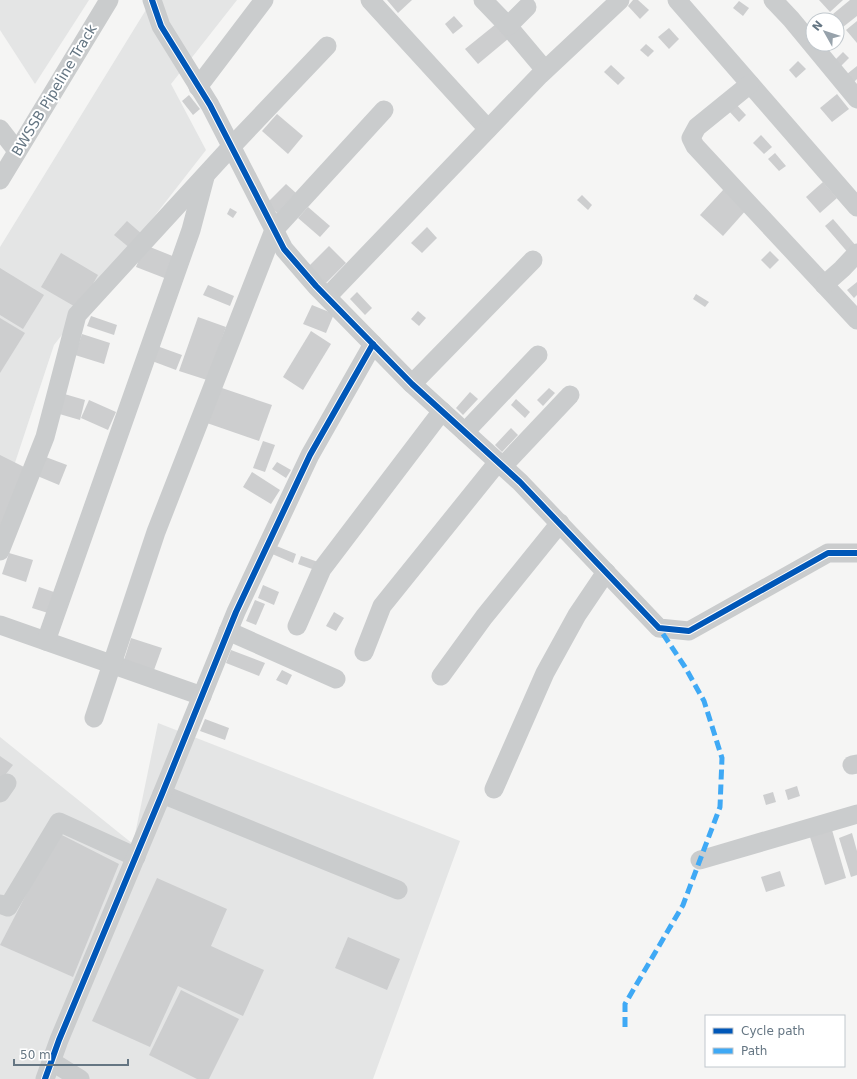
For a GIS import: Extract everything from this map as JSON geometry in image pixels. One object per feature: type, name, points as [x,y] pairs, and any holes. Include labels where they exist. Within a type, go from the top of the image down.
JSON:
[{"type":"street","name":"BWSSB Pipeline Track","points":[[0,180],[109,0]]},
{"type":"street","points":[[152,0],[161,26],[210,105],[284,249],[327,297],[412,384],[520,482],[659,628],[689,631],[828,553],[857,553]]},
{"type":"street","points":[[198,87],[264,0]]},
{"type":"street","points":[[370,0],[488,129]]},
{"type":"street","points":[[483,0],[508,26],[545,70]]},
{"type":"street","points":[[327,297],[545,70],[620,0]]},
{"type":"street","points":[[677,0],[857,207]]},
{"type":"street","points":[[772,0],[791,19],[857,98]]},
{"type":"street","points":[[508,26],[527,7]]},
{"type":"street","points":[[0,551],[45,437],[77,314],[231,146],[327,46]]},
{"type":"street","points":[[750,84],[697,127],[691,138],[695,146],[857,320]]},
{"type":"street","points":[[94,718],[156,532],[274,230],[384,110]]},
{"type":"street","points":[[0,129],[17,151]]},
{"type":"street","points":[[46,641],[191,230],[206,174]]},
{"type":"street","points":[[824,285],[857,253]]},
{"type":"street","points":[[412,384],[533,260]]},
{"type":"street","points":[[45,1079],[59,1040],[136,857],[236,612],[310,455],[373,344]]},
{"type":"street","points":[[465,432],[538,355]]},
{"type":"street","points":[[364,652],[382,606],[501,464],[570,395]]},
{"type":"street","points":[[297,626],[322,569],[442,411]]},
{"type":"street","points":[[440,676],[484,617],[560,523]]},
{"type":"street","points":[[494,789],[545,673],[577,615],[606,572]]},
{"type":"street","points":[[0,625],[112,663],[202,696]]},
{"type":"street","points":[[228,631],[336,680]]},
{"type":"street","points":[[162,794],[398,890]]},
{"type":"street","points":[[700,860],[857,814]]},
{"type":"street","points":[[0,904],[8,908],[59,822],[136,857]]},
{"type":"street","points":[[51,1061],[80,1079]]},
{"type":"shaded area","points":[[0,0],[89,0],[35,84],[0,30]]},
{"type":"shaded area","points":[[152,0],[237,0],[171,84],[206,150],[54,345],[0,508],[0,247]]},
{"type":"shaded area","points":[[158,723],[460,841],[373,1079],[0,1079],[0,737],[133,844]]},
{"type":"building","points":[[387,0],[412,0],[398,13]]},
{"type":"building","points":[[633,0],[638,0],[649,10],[640,19],[628,6]]},
{"type":"building","points":[[819,0],[843,0],[830,12]]},
{"type":"building","points":[[850,0],[857,0],[857,16],[845,25],[845,12],[835,12]]},
{"type":"building","points":[[739,1],[749,8],[743,16],[733,8]]},
{"type":"building","points":[[454,16],[463,26],[453,34],[445,24]]},
{"type":"building","points":[[857,21],[857,43],[846,30]]},
{"type":"building","points":[[496,24],[508,39],[478,64],[465,49]]},
{"type":"building","points":[[669,28],[679,39],[669,49],[658,37]]},
{"type":"building","points":[[646,44],[654,51],[648,57],[640,50]]},
{"type":"building","points":[[843,52],[849,58],[841,66],[835,60]]},
{"type":"building","points":[[798,61],[806,69],[796,78],[789,70]]},
{"type":"building","points":[[611,65],[625,78],[618,85],[604,72]]},
{"type":"building","points":[[857,66],[857,79],[854,82],[847,74]]},
{"type":"building","points":[[837,94],[849,109],[832,122],[820,108]]},
{"type":"building","points":[[189,95],[200,109],[193,115],[182,101]]},
{"type":"building","points":[[734,102],[746,115],[739,122],[727,109]]},
{"type":"building","points":[[277,114],[303,136],[288,154],[262,131]]},
{"type":"building","points":[[761,135],[772,147],[764,154],[753,143]]},
{"type":"building","points":[[775,153],[786,166],[779,171],[768,159]]},
{"type":"building","points":[[823,182],[837,198],[820,213],[806,197]]},
{"type":"building","points":[[286,184],[296,193],[277,213],[267,203]]},
{"type":"building","points":[[724,189],[747,209],[723,236],[700,215]]},
{"type":"building","points":[[582,195],[592,205],[588,210],[577,200]]},
{"type":"building","points":[[308,207],[330,226],[320,237],[298,218]]},
{"type":"building","points":[[230,208],[237,212],[233,218],[227,214]]},
{"type":"building","points":[[833,219],[857,247],[850,255],[825,226]]},
{"type":"building","points":[[127,221],[143,235],[131,249],[114,235]]},
{"type":"building","points":[[427,227],[437,238],[422,253],[411,243]]},
{"type":"building","points":[[145,245],[175,257],[167,279],[136,267]]},
{"type":"building","points":[[329,246],[346,263],[326,283],[309,266]]},
{"type":"building","points":[[770,251],[779,260],[770,269],[761,260]]},
{"type":"building","points":[[61,253],[98,275],[79,309],[41,287]]},
{"type":"building","points":[[0,268],[44,295],[23,329],[0,315]]},
{"type":"building","points":[[857,282],[857,295],[854,298],[847,290]]},
{"type":"building","points":[[208,285],[234,296],[230,306],[203,295]]},
{"type":"building","points":[[357,292],[372,308],[365,315],[350,299]]},
{"type":"building","points":[[696,294],[709,302],[705,307],[693,299]]},
{"type":"building","points":[[312,305],[334,314],[326,333],[303,324]]},
{"type":"building","points":[[418,311],[426,318],[419,326],[411,319]]},
{"type":"building","points":[[91,316],[117,325],[114,335],[87,326]]},
{"type":"building","points":[[198,317],[226,327],[207,380],[179,371]]},
{"type":"building","points":[[0,318],[25,333],[0,373]]},
{"type":"building","points":[[311,331],[331,344],[303,390],[283,377]]},
{"type":"building","points":[[82,334],[110,343],[104,364],[75,355]]},
{"type":"building","points":[[157,346],[182,355],[176,370],[152,361]]},
{"type":"building","points":[[216,386],[272,405],[259,441],[204,422]]},
{"type":"building","points":[[549,388],[555,393],[543,406],[537,400]]},
{"type":"building","points":[[470,392],[478,399],[463,415],[456,408]]},
{"type":"building","points":[[61,393],[85,400],[80,420],[56,413]]},
{"type":"building","points":[[516,399],[530,412],[525,418],[511,405]]},
{"type":"building","points":[[89,400],[116,412],[108,430],[81,418]]},
{"type":"building","points":[[511,428],[518,435],[502,452],[495,445]]},
{"type":"building","points":[[263,441],[275,445],[265,472],[253,468]]},
{"type":"building","points":[[0,455],[28,469],[0,527]]},
{"type":"building","points":[[43,456],[67,465],[59,485],[35,475]]},
{"type":"building","points":[[277,462],[291,470],[286,478],[272,469]]},
{"type":"building","points":[[252,472],[280,490],[271,504],[243,487]]},
{"type":"building","points":[[274,545],[296,554],[293,563],[270,553]]},
{"type":"building","points":[[9,553],[33,560],[26,582],[2,574]]},
{"type":"building","points":[[301,556],[318,562],[315,570],[298,564]]},
{"type":"building","points":[[263,585],[279,592],[274,605],[258,598]]},
{"type":"building","points":[[39,587],[54,592],[48,613],[32,608]]},
{"type":"building","points":[[255,600],[265,604],[256,625],[246,621]]},
{"type":"building","points":[[334,612],[344,618],[336,631],[326,626]]},
{"type":"building","points":[[131,638],[162,648],[154,670],[124,660]]},
{"type":"building","points":[[231,650],[265,663],[259,676],[226,663]]},
{"type":"building","points":[[282,670],[292,675],[287,685],[276,680]]},
{"type":"building","points":[[205,719],[229,728],[225,740],[200,731]]},
{"type":"building","points":[[0,756],[13,765],[2,779],[0,778]]},
{"type":"building","points":[[797,786],[800,796],[788,800],[785,790]]},
{"type":"building","points":[[773,792],[776,802],[766,805],[763,795]]},
{"type":"building","points":[[832,830],[846,878],[825,885],[810,837]]},
{"type":"building","points":[[58,833],[119,864],[73,977],[0,945]]},
{"type":"building","points":[[852,833],[857,851],[857,875],[851,877],[839,838]]},
{"type":"building","points":[[780,871],[785,886],[766,892],[761,877]]},
{"type":"building","points":[[157,878],[227,909],[211,946],[264,970],[243,1016],[178,986],[150,1047],[92,1021]]},
{"type":"building","points":[[348,937],[400,959],[387,990],[335,968]]},
{"type":"building","points":[[181,990],[239,1019],[209,1079],[197,1079],[149,1055]]},
{"type":"marked path","points":[[625,1027],[625,1004],[683,905],[720,807],[722,758],[704,701],[685,667],[659,628]]},
{"type":"cycle path","points":[[152,0],[161,26],[210,105],[284,249],[316,286],[412,384],[520,482],[659,628],[689,631],[828,553],[857,553]]},
{"type":"cycle path","points":[[45,1079],[59,1040],[236,612],[310,455],[373,344]]}]
